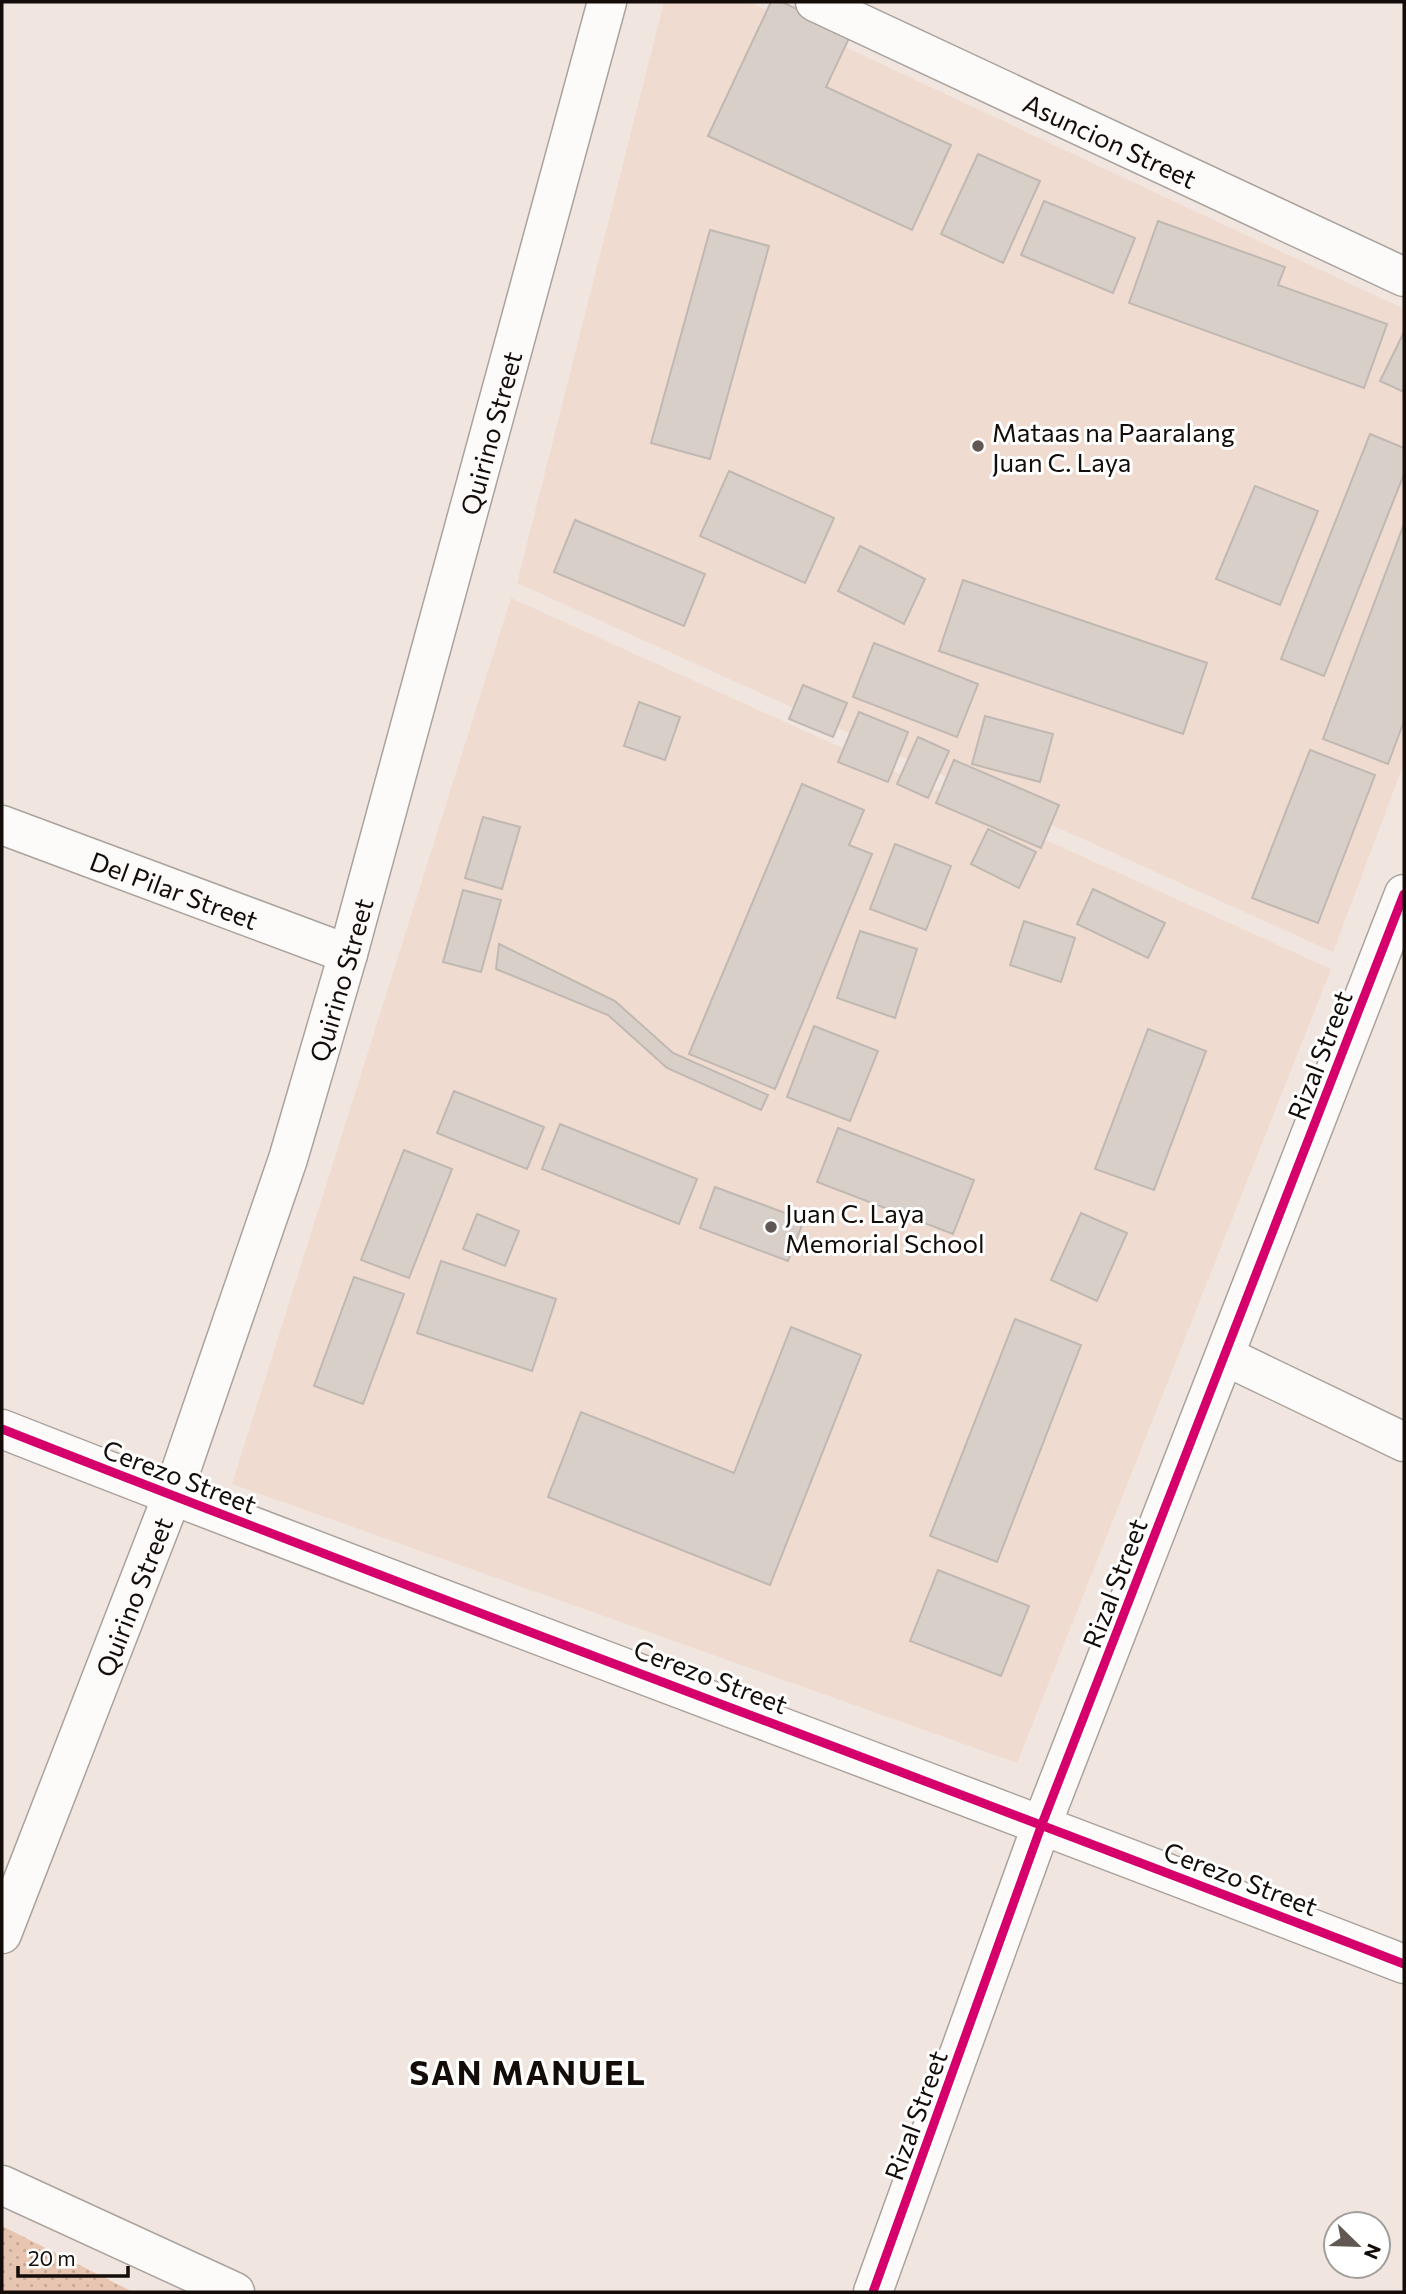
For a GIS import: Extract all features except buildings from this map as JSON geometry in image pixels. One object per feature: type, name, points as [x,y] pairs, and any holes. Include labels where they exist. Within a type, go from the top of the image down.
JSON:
[{"type":"street","name":"Quirino Street","points":[[2,1934],[172,1496],[288,1159],[348,954],[607,2]]},
{"type":"street","name":"Asuncion Street","points":[[815,2],[1404,277]]},
{"type":"street","name":"Del Pilar Street","points":[[2,825],[348,954]]},
{"type":"street","name":"Rizal Street","points":[[873,2292],[1042,1824],[1404,894]]},
{"type":"street","points":[[1225,1356],[1404,1441]]},
{"type":"street","name":"Cerezo Street","points":[[2,1429],[1404,1964]]},
{"type":"street","points":[[2,2185],[235,2292]]},
{"type":"shaded area","name":"Mataas na Paaralang Juan C. Laya","points":[[664,2],[749,2],[1404,309],[1404,763],[1333,952],[517,583]]},
{"type":"shaded area","name":"Juan C. Laya Memorial School","points":[[511,598],[1331,969],[1017,1763],[232,1484]]},
{"type":"shaded area","points":[[2,2226],[133,2292],[2,2292]]},
{"type":"cycle path","points":[[873,2292],[1042,1824],[1404,894]]},
{"type":"cycle path","points":[[2,1429],[1404,1964]]},
{"type":"place","name":"Mataas na Paaralang Juan C. Laya","points":[[978,446]]},
{"type":"place","name":"Juan C. Laya Memorial School","points":[[771,1227]]},
{"type":"district","name":"SAN MANUEL","points":[[528,2071]]}]
